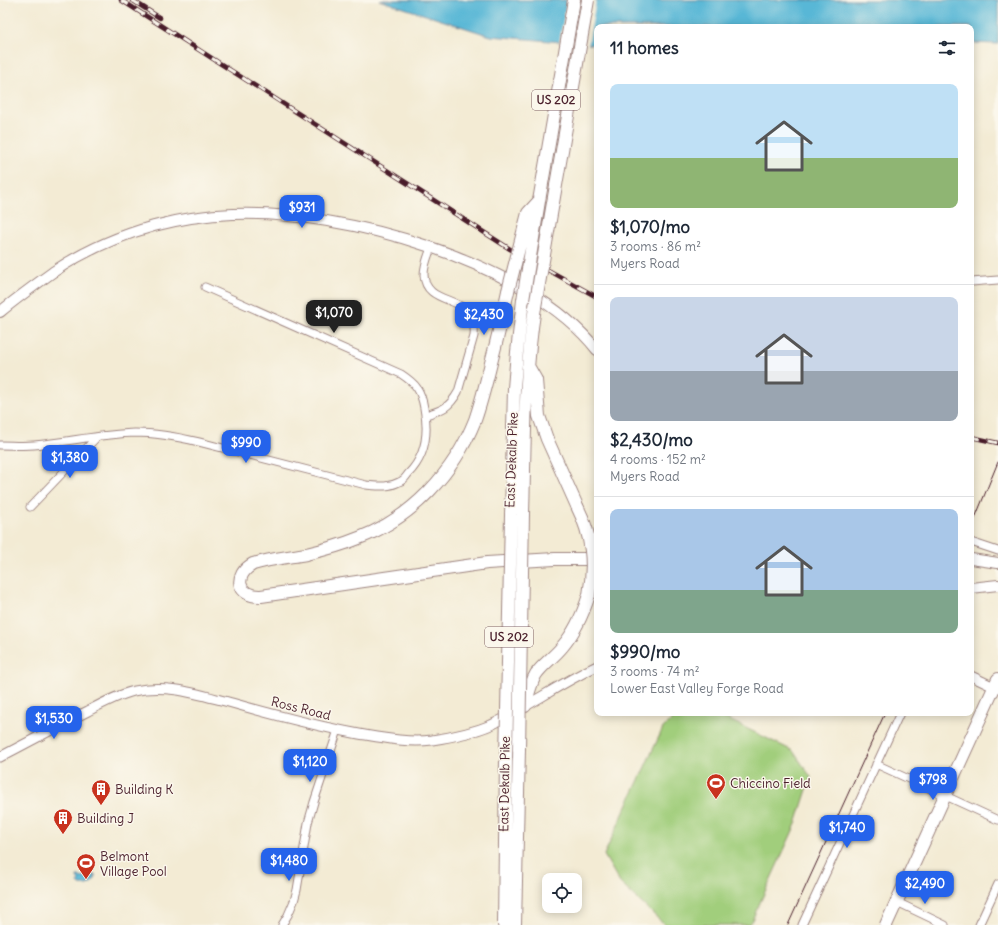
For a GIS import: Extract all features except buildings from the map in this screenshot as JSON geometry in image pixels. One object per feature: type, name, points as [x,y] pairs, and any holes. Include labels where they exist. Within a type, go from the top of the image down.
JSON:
[{"type":"highway","name":"East Dekalb Pike","points":[[515,925],[519,749],[517,515],[514,388],[523,300],[574,0]]},
{"type":"highway","name":"East Dekalb Pike","points":[[504,925],[506,759],[517,515],[526,418],[528,366],[532,323],[588,0]]},
{"type":"highway","points":[[539,201],[528,213],[488,375],[475,419],[460,450],[441,478],[414,506],[373,532],[325,549],[253,564],[244,571],[240,582],[243,591],[247,594],[251,596],[261,596],[487,563],[555,558],[594,559]]},
{"type":"highway","points":[[525,706],[532,681],[540,668],[554,656],[570,638],[582,617],[589,595],[592,569],[590,543],[585,524],[546,439],[540,416],[536,380],[528,366]]},
{"type":"highway","points":[[886,925],[997,685]]},
{"type":"main road","points":[[0,312],[53,272],[81,255],[121,237],[170,222],[201,217],[232,214],[265,214],[326,221],[378,232],[431,248],[483,268],[509,280],[556,310],[581,332],[594,347]]},
{"type":"main road","points":[[974,559],[998,563]]},
{"type":"main road","points":[[974,588],[996,586]]},
{"type":"street","points":[[426,415],[442,409],[453,400],[458,392],[474,336],[474,323],[469,312],[460,305],[435,294],[427,287],[424,275],[431,248]]},
{"type":"street","points":[[974,282],[998,280]]},
{"type":"street","points":[[0,445],[34,445],[119,434],[156,434],[177,437],[366,485],[380,487],[391,486],[401,482],[411,472],[419,460],[425,446],[427,431],[426,415],[422,400],[418,389],[412,381],[401,374],[205,287]]},
{"type":"street","points":[[30,507],[97,437]]},
{"type":"street","points":[[974,543],[998,551]]},
{"type":"street","name":"Ross Road","points":[[0,757],[117,696],[154,688],[175,689],[195,693],[307,723],[373,736],[413,741],[450,737],[471,732],[506,718],[566,682],[594,668]]},
{"type":"street","points":[[974,677],[997,685]]},
{"type":"street","points":[[802,925],[899,716]]},
{"type":"street","points":[[282,925],[294,901],[308,823],[338,730]]},
{"type":"street","points":[[876,764],[998,820]]},
{"type":"street","points":[[979,925],[998,884]]},
{"type":"street","points":[[897,902],[945,925]]},
{"type":"green space","name":"Chiccino Field","points":[[676,716],[721,716],[793,751],[811,777],[796,824],[752,920],[748,925],[665,925],[620,883],[604,855],[663,728]]},
{"type":"water","points":[[379,0],[998,0],[998,44],[974,43],[974,24],[594,24],[594,45],[491,36]]},
{"type":"water","name":"Belmont Village Pool","points":[[91,874],[95,875],[95,878],[91,883],[87,885],[80,885],[78,883],[79,881],[77,876],[82,878]]},
{"type":"pier","points":[[567,0],[596,0],[588,47],[559,44]]},
{"type":"tram line","points":[[974,521],[998,462]]},
{"type":"tram line","points":[[788,925],[884,716]]},
{"type":"railway","points":[[121,0],[510,249],[594,295]]},
{"type":"railway","points":[[132,0],[160,18]]},
{"type":"railway","points":[[974,438],[998,443]]},
{"type":"place","name":"Chiccino Field","points":[[716,800]]},
{"type":"place","name":"Building K","points":[[101,806]]},
{"type":"place","name":"Building J","points":[[63,835]]},
{"type":"place","name":"Belmont Village Pool","points":[[86,880]]}]
